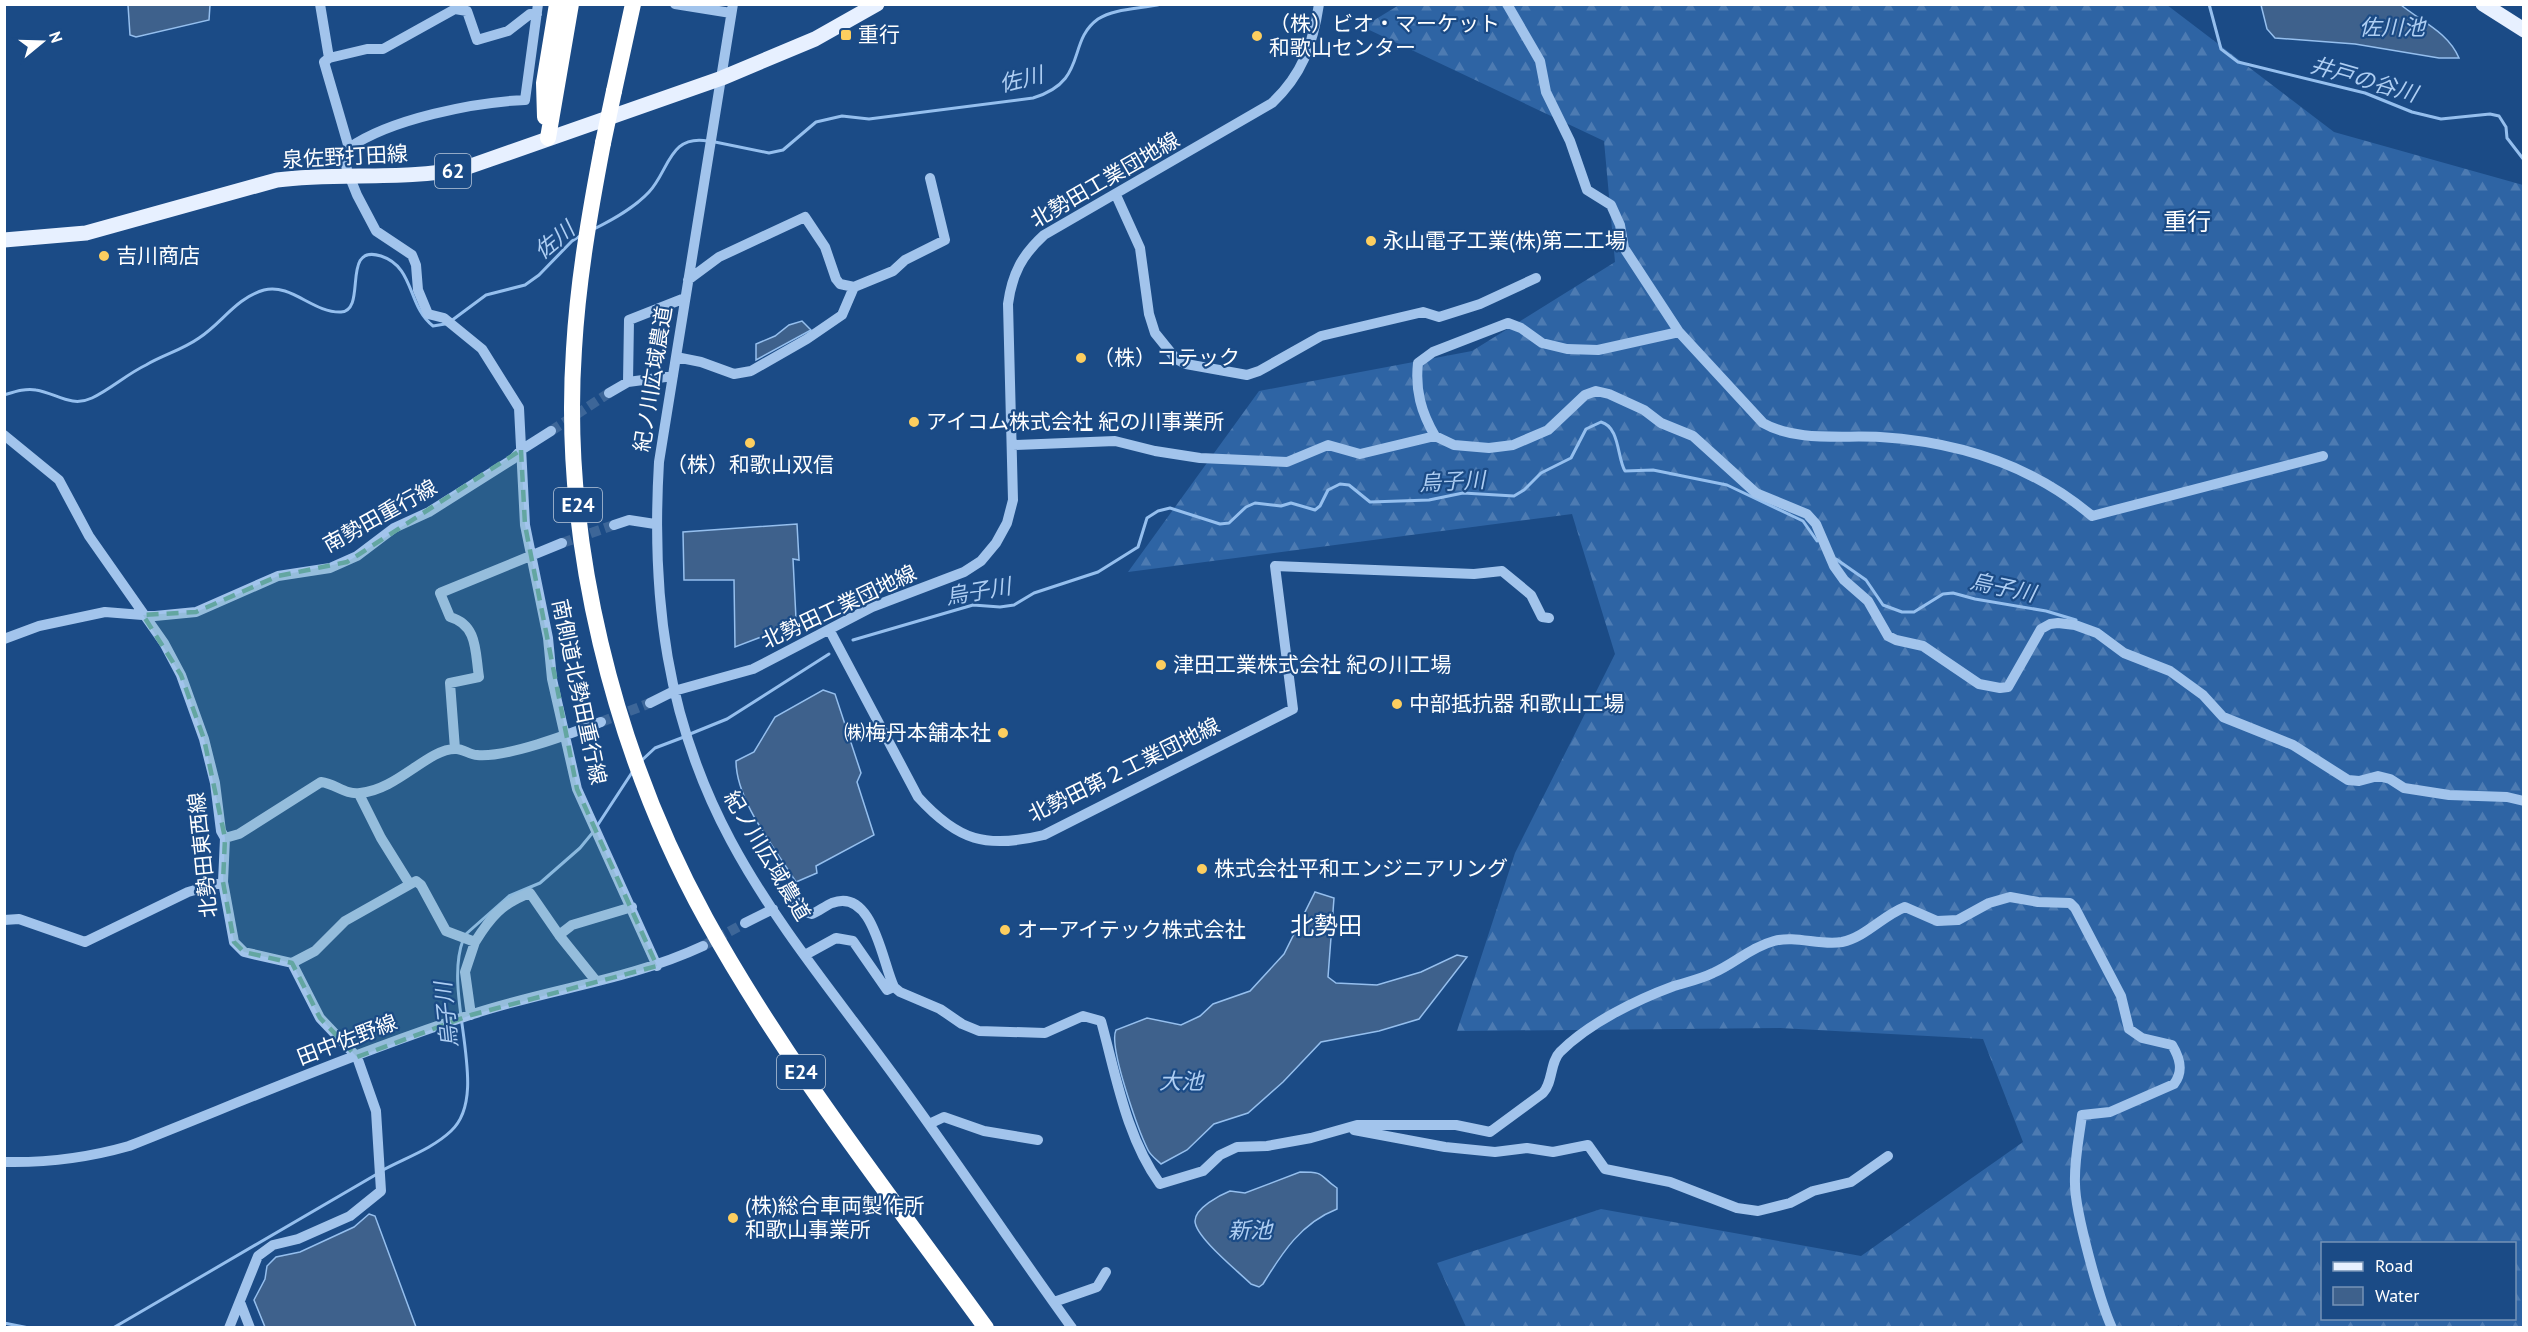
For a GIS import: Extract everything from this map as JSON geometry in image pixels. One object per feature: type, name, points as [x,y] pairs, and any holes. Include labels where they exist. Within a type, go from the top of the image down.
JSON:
[{"type":"highway","points":[[549,138],[544,83],[557,4]]},
{"type":"highway","points":[[549,138],[572,4]]},
{"type":"highway","name":"E24","points":[[633,4],[590,210],[574,350],[573,391],[579,508],[597,625],[630,744],[648,796],[706,918],[775,1032],[986,1328]]},
{"type":"highway","points":[[621,63],[639,4]]},
{"type":"main road","name":"泉佐野打田線","points":[[4,240],[86,233],[277,180],[309,176],[438,174],[501,157],[722,78],[815,39],[877,4]]},
{"type":"main road","points":[[2483,4],[2523,30]]},
{"type":"street","points":[[320,4],[329,58]]},
{"type":"street","points":[[675,4],[732,9]]},
{"type":"street","name":"北勢田工業団地線","points":[[650,703],[674,691],[753,669],[830,631],[845,620],[872,607],[964,572],[981,561],[996,543],[1007,523],[1014,500],[1008,304],[1011,281],[1018,264],[1044,235],[1260,112],[1288,89],[1307,56],[1319,4]]},
{"type":"street","points":[[1507,4],[1540,61],[1544,86],[1570,141],[1587,190],[1611,205],[1620,225],[1624,248],[1678,332],[1763,423],[1779,432],[1883,437],[1998,459],[2049,485],[2092,516],[2323,456]]},
{"type":"street","points":[[349,148],[324,62],[329,58],[367,49],[383,49],[455,9],[467,11],[477,40],[508,31],[538,9]]},
{"type":"street","points":[[348,176],[345,159],[349,148],[362,139],[388,128],[454,110],[495,101],[525,100],[538,9]]},
{"type":"street","name":"紀ノ川広域農道","points":[[732,9],[659,462],[655,524],[659,609],[674,691],[701,779],[731,842],[773,909],[929,1124],[1072,1328]]},
{"type":"street","name":"南側道北勢田重行線","points":[[348,176],[376,231],[412,255],[418,290],[428,314],[444,318],[482,349],[519,408],[525,525],[548,638],[552,679],[567,735],[577,789],[657,966]]},
{"type":"street","points":[[688,280],[719,257],[805,217],[825,247],[836,279],[840,284],[854,287],[893,271],[905,260],[945,240],[930,178]]},
{"type":"street","points":[[1116,195],[1140,248],[1149,314],[1155,333],[1176,359],[1186,364],[1247,375],[1259,372],[1321,336],[1423,312],[1439,317],[1480,304],[1536,278]]},
{"type":"street","points":[[676,357],[701,362],[734,374],[752,370],[807,339],[842,315],[854,287]]},
{"type":"street","points":[[628,382],[629,320],[685,298]]},
{"type":"street","points":[[1435,436],[1416,386],[1418,363],[1433,352],[1508,323],[1521,327],[1542,344],[1567,349],[1598,350],[1678,332]]},
{"type":"street","points":[[609,393],[628,382],[673,376]]},
{"type":"street","points":[[1013,445],[1115,441],[1155,451],[1200,458],[1287,462],[1328,445],[1360,454],[1435,436],[1454,445],[1476,449],[1514,445],[1548,430],[1585,395],[1596,391],[1644,410],[1661,423],[1693,436],[1756,493],[1807,514],[1816,524],[1829,556],[1844,580],[1868,601],[1888,636],[1923,646],[1979,684],[2000,688],[2008,687],[2041,629],[2050,624],[2075,625],[2097,633],[2124,652],[2170,671],[2203,695],[2223,717],[2293,745],[2348,780],[2360,781],[2378,776],[2390,779],[2404,788],[2449,795],[2507,796],[2523,801]]},
{"type":"street","name":"南勢田重行線","points":[[4,639],[39,626],[88,614],[105,612],[177,616],[196,612],[278,576],[330,568],[347,562],[394,528],[429,512],[495,471],[551,430]]},
{"type":"street","name":"北勢田東西線","points":[[4,435],[59,480],[89,536],[164,643],[181,675],[204,739],[225,838],[223,882],[234,942],[244,952],[292,963]]},
{"type":"street","points":[[614,525],[629,520],[655,524]]},
{"type":"street","points":[[455,748],[450,683],[479,677],[472,633],[463,621],[450,617],[440,593],[562,543]]},
{"type":"street","name":"北勢田第２工業団地線","points":[[830,631],[918,797],[933,814],[956,831],[985,841],[1013,842],[1044,835],[1293,709],[1275,567],[1474,574],[1502,571],[1531,595],[1542,617],[1549,618]]},
{"type":"street","points":[[225,838],[239,834],[321,782],[332,784],[344,792],[358,794],[375,790],[402,778],[434,755],[455,748],[477,755],[531,746],[601,722]]},
{"type":"street","points":[[358,794],[381,838],[409,883]]},
{"type":"street","points":[[229,1328],[258,1256],[273,1245],[298,1239],[350,1216],[381,1191],[376,1111],[357,1057],[320,1018],[292,963],[315,951],[345,921],[416,881],[421,885],[446,931],[472,941]]},
{"type":"street","points":[[4,920],[19,919],[85,942],[188,892],[223,882]]},
{"type":"street","points":[[470,1015],[465,972],[472,941],[491,916],[519,897],[530,893],[559,935],[596,981]]},
{"type":"street","points":[[796,901],[803,911],[812,914],[839,902],[849,902],[863,911],[874,924],[881,955],[894,987],[979,1031],[1045,1034],[1083,1016],[1101,1021],[1128,1118],[1146,1160],[1160,1184],[1203,1171],[1220,1155],[1237,1147],[1267,1146],[1311,1138],[1357,1125],[1456,1125],[1490,1132],[1549,1087],[1558,1053],[1593,1028],[1623,1010],[1672,987],[1714,973],[1755,948],[1775,940],[1804,938],[1842,942],[1861,935],[1887,915],[1905,908],[1937,921],[1958,920],[1989,903],[2010,897],[2037,902],[2070,903],[2075,908],[2121,996],[2129,1029],[2142,1038],[2172,1045],[2181,1066],[2180,1075],[2174,1084],[2110,1112],[2082,1115],[2075,1177],[2076,1197],[2097,1282],[2112,1328]]},
{"type":"street","points":[[559,935],[572,925],[632,907]]},
{"type":"street","points":[[745,923],[773,909]]},
{"type":"street","points":[[806,955],[836,938],[854,941],[887,990],[894,987]]},
{"type":"street","name":"田中佐野線","points":[[4,1162],[47,1162],[88,1158],[129,1146],[455,1020],[657,966],[703,946]]},
{"type":"street","points":[[929,1124],[944,1117],[984,1131],[1038,1140]]},
{"type":"street","points":[[1342,1128],[1412,1138],[1445,1147],[1495,1152],[1527,1148],[1553,1152],[1588,1145],[1605,1169],[1670,1182],[1726,1205],[1758,1211],[1790,1203],[1813,1191],[1851,1182],[1888,1156]]},
{"type":"street","points":[[1054,1302],[1097,1287],[1106,1272]]},
{"type":"street","points":[[240,1302],[250,1328]]},
{"type":"highlighted area","points":[[521,450],[525,525],[577,789],[657,966],[471,1015],[357,1057],[320,1018],[292,963],[244,952],[234,942],[223,882],[225,838],[204,739],[181,675],[143,615],[196,612],[278,576],[347,562]]},
{"type":"green space","points":[[1399,5],[2167,5],[2334,132],[2523,185],[2523,1327],[2181,1328],[2178,1325],[2177,1328],[1466,1327],[1437,1263],[1601,1209],[1861,1256],[2023,1142],[1983,1039],[1780,1028],[1457,1031],[1515,853],[1615,654],[1572,514],[1128,572],[1259,391],[1472,351],[1615,262],[1604,141],[1363,27]]},
{"type":"water","points":[[128,5],[210,5],[209,20],[136,37],[130,35]]},
{"type":"water","name":"佐川池","points":[[2261,5],[2401,5],[2441,34],[2459,58],[2439,58],[2355,44],[2275,38],[2267,29]]},
{"type":"water","points":[[802,321],[811,330],[756,360],[756,344],[775,336],[789,325]]},
{"type":"water","points":[[797,524],[799,560],[793,559],[796,619],[769,634],[735,647],[734,580],[684,580],[683,532]]},
{"type":"water","points":[[823,690],[835,694],[861,773],[857,782],[874,835],[816,866],[817,873],[796,882],[749,808],[742,792],[736,761],[754,752],[775,717]]},
{"type":"water","name":"大池","points":[[1315,892],[1334,898],[1328,977],[1336,983],[1377,985],[1421,972],[1457,955],[1467,957],[1419,1019],[1379,1031],[1321,1042],[1283,1082],[1248,1113],[1214,1124],[1187,1150],[1161,1164],[1148,1150],[1138,1126],[1116,1053],[1116,1030],[1147,1018],[1181,1025],[1200,1016],[1213,1004],[1250,991],[1284,954]]},
{"type":"water","name":"新池","points":[[1300,1172],[1319,1174],[1337,1188],[1337,1209],[1313,1222],[1294,1240],[1263,1284],[1259,1287],[1251,1284],[1202,1236],[1197,1228],[1196,1216],[1209,1203],[1230,1191],[1245,1193]]},
{"type":"water","points":[[369,1214],[375,1216],[416,1327],[265,1327],[254,1300],[265,1279],[267,1266],[276,1257],[300,1252],[354,1227]]},
{"type":"waterway","name":"佐川","points":[[715,142],[769,153],[783,150],[816,122],[842,116],[869,119],[1033,98],[1051,91],[1062,82],[1070,72],[1088,28],[1098,19],[1120,11],[1161,4]]},
{"type":"waterway","name":"井戸の谷川","points":[[2209,4],[2221,49],[2238,62],[2365,93],[2412,112],[2441,119],[2490,114],[2499,116],[2506,127],[2507,138],[2524,160]]},
{"type":"waterway","name":"佐川","points":[[594,229],[623,213],[643,198],[656,183],[677,149],[695,140],[708,141]]},
{"type":"waterway","name":"佐川","points":[[451,321],[486,295],[525,285],[539,275],[572,241],[580,236]]},
{"type":"waterway","name":"佐川","points":[[4,395],[32,390],[70,401],[84,401],[92,398],[152,361],[193,342],[245,299],[264,290],[283,291],[321,308],[341,312],[349,308],[353,301],[357,267],[361,259],[369,255],[381,256],[392,261],[406,278],[425,318],[433,326],[445,324]]},
{"type":"waterway","name":"烏子川","points":[[853,640],[973,605],[1000,607],[1014,605],[1034,593],[1098,572],[1138,547],[1147,518],[1158,511],[1170,508],[1220,524],[1229,523],[1246,507],[1255,503],[1281,506],[1291,503],[1315,510],[1320,506],[1328,490],[1340,484],[1349,485],[1370,502],[1429,500],[1463,493],[1514,496],[1524,490],[1541,473],[1571,458],[1586,429],[1601,422],[1607,425],[1615,436],[1625,471],[1653,470],[1727,485],[1803,521],[1817,541]]},
{"type":"waterway","name":"烏子川","points":[[1836,559],[1866,580],[1883,605],[1902,612],[1914,612],[1943,594],[1953,593],[2046,611],[2076,620]]},
{"type":"waterway","name":"烏子川","points":[[690,734],[727,719],[829,654]]},
{"type":"waterway","name":"烏子川","points":[[641,761],[655,748],[684,737]]},
{"type":"waterway","name":"烏子川","points":[[597,826],[633,771]]},
{"type":"waterway","name":"烏子川","points":[[466,934],[509,896],[540,883],[580,848],[594,831]]},
{"type":"waterway","name":"烏子川","points":[[383,1170],[444,1137],[451,1131],[462,1114],[467,1093],[467,1069],[458,988],[458,963],[463,940]]},
{"type":"waterway","name":"烏子川","points":[[113,1328],[377,1174]]},
{"type":"waterway","name":"烏子川","points":[[4,1323],[29,1328]]},
{"type":"tunnel","points":[[551,431],[609,393]]},
{"type":"tunnel","points":[[562,543],[614,525]]},
{"type":"tunnel","points":[[601,722],[650,703]]},
{"type":"tunnel","points":[[703,946],[745,923]]},
{"type":"place","name":"重行","points":[[846,35]]},
{"type":"place","name":"（株）ビオ・マーケット 和歌山センター","points":[[1257,36]]},
{"type":"place","name":"永山電子工業(株)第二工場","points":[[1371,241]]},
{"type":"place","name":"吉川商店","points":[[104,256]]},
{"type":"place","name":"（株）コテック","points":[[1081,358]]},
{"type":"place","name":"アイコム株式会社 紀の川事業所","points":[[914,422]]},
{"type":"place","name":"（株）和歌山双信","points":[[750,443]]},
{"type":"place","name":"津田工業株式会社 紀の川工場","points":[[1161,665]]},
{"type":"place","name":"中部抵抗器 和歌山工場","points":[[1397,704]]},
{"type":"place","name":"㈱梅丹本舗本社","points":[[1003,733]]},
{"type":"place","name":"株式会社平和エンジニアリング","points":[[1202,869]]},
{"type":"place","name":"オーアイテック株式会社","points":[[1005,930]]},
{"type":"place","name":"(株)総合車両製作所 和歌山事業所","points":[[733,1218]]},
{"type":"district","name":"重行","points":[[2187,222]]},
{"type":"district","name":"北勢田","points":[[1326,926]]}]
